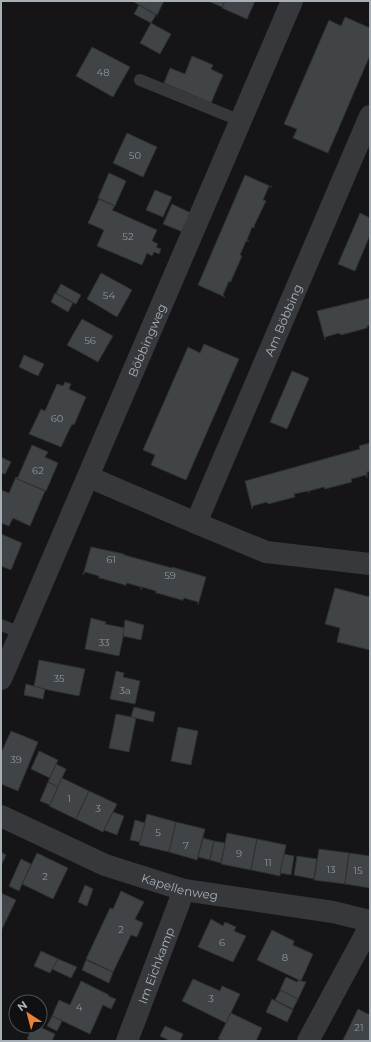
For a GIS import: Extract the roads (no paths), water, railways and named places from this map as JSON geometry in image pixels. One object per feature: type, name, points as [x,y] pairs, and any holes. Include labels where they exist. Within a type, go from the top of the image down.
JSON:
[{"type":"street","name":"Böbbingweg","points":[[1,679],[292,1]]},
{"type":"street","name":"Am Böbbing","points":[[196,523],[370,116]]},
{"type":"street","points":[[89,476],[266,552],[370,564]]},
{"type":"street","name":"Kapellenweg","points":[[1,816],[105,865],[184,890],[333,912],[370,921]]},
{"type":"street","name":"Im Eichkamp","points":[[127,1041],[184,890]]},
{"type":"street","points":[[308,1041],[370,926]]},
{"type":"lane","points":[[140,80],[241,121]]},
{"type":"lane","points":[[1,625],[21,633]]}]
